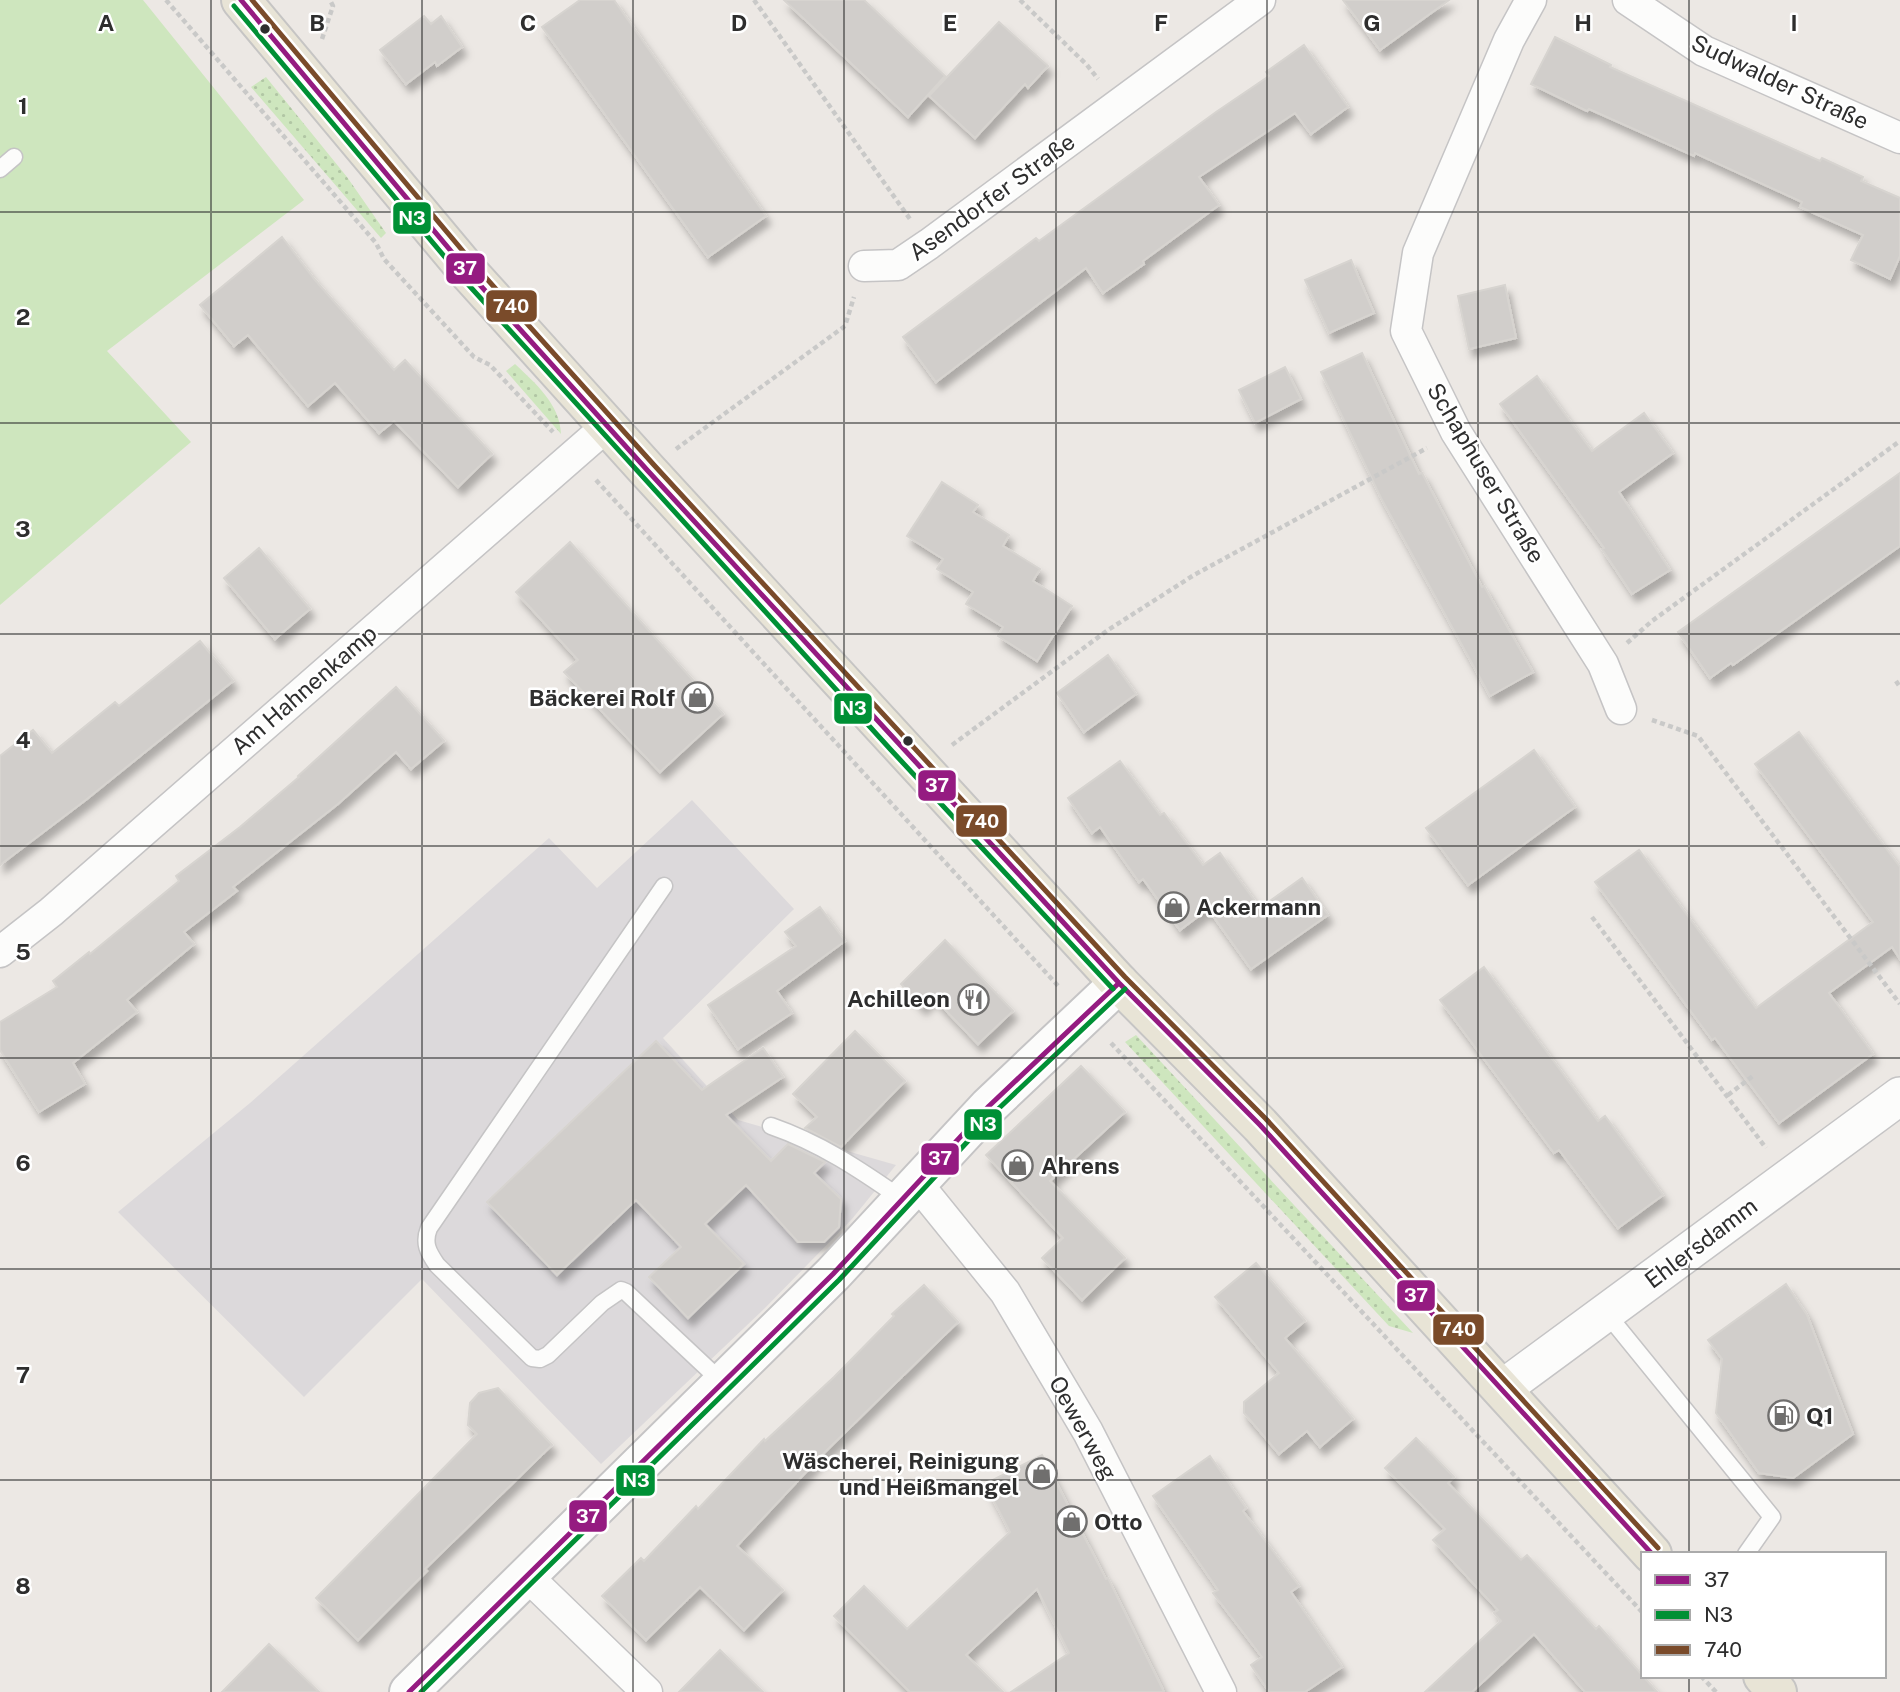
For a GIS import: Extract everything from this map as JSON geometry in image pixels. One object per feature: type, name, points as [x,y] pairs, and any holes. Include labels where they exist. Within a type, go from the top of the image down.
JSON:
[{"type":"main road","points":[[241,0],[471,275],[607,426],[1119,983],[1260,1125],[1650,1552]]},
{"type":"main road","points":[[409,1692],[832,1274],[989,1106],[1119,983]]},
{"type":"main road","points":[[1765,1678],[1777,1692]]},
{"type":"street","name":"Asendorfer Straße","points":[[864,266],[898,265],[1260,0]]},
{"type":"street","name":"Schaphuser Straße","points":[[1531,0],[1509,40],[1418,253],[1406,331],[1457,432],[1603,664],[1621,709]]},
{"type":"street","name":"Sudwalder Straße","points":[[1628,0],[1704,51],[1900,138]]},
{"type":"street","name":"Am Hahnenkamp","points":[[0,953],[72,894],[607,426]]},
{"type":"street","name":"Ehlersdamm","points":[[1502,1389],[1900,1096]]},
{"type":"street","name":"Oewerweg","points":[[909,1191],[1005,1292],[1088,1432],[1221,1692]]},
{"type":"street","points":[[527,1576],[647,1692]]},
{"type":"lane","points":[[0,169],[14,157]]},
{"type":"lane","points":[[664,886],[429,1228],[425,1239],[429,1253],[437,1265],[532,1358],[540,1359],[548,1355],[602,1303],[621,1290],[723,1382]]},
{"type":"lane","points":[[771,1126],[803,1137],[909,1191]]},
{"type":"lane","points":[[1607,1314],[1772,1517],[1747,1552]]},
{"type":"path","points":[[166,0],[376,243],[384,259],[474,357],[490,365],[1085,1015],[1641,1611]]},
{"type":"path","points":[[754,0],[929,244]]},
{"type":"path","points":[[1020,0],[1087,65],[1119,104]]},
{"type":"path","points":[[648,471],[845,326],[864,266]]},
{"type":"path","points":[[923,772],[963,735],[1097,638],[1194,575],[1457,432]]},
{"type":"path","points":[[1603,664],[1651,621],[1900,441]]},
{"type":"path","points":[[1896,681],[1900,687]]},
{"type":"path","points":[[1621,709],[1698,736],[1900,1004]]},
{"type":"path","points":[[1592,917],[1788,1178]]},
{"type":"path","points":[[1728,1095],[1752,1076]]},
{"type":"path","points":[[1703,1678],[1716,1692]]},
{"type":"shaded area","points":[[692,800],[794,909],[663,1038],[738,1120],[896,1165],[852,1219],[765,1308],[601,1464],[422,1279],[304,1397],[118,1212],[250,1103],[549,838],[597,888]]},
{"type":"green space","points":[[0,0],[143,0],[304,200],[107,351],[191,442],[0,605]]},
{"type":"green space","points":[[266,77],[347,177],[386,233],[381,238],[251,87]]},
{"type":"green space","points":[[515,364],[551,404],[560,423],[561,434],[506,371]]},
{"type":"green space","points":[[1136,1035],[1413,1333],[1389,1326],[1125,1042]]},
{"type":"building","points":[[580,0],[614,0],[766,216],[708,257],[542,27]]},
{"type":"building","points":[[784,0],[864,0],[945,76],[908,117]]},
{"type":"building","points":[[1343,0],[1449,0],[1380,50]]},
{"type":"building","points":[[424,16],[431,24],[441,16],[462,47],[437,66],[435,62],[406,84],[380,50]]},
{"type":"building","points":[[999,22],[1048,66],[1028,88],[1025,84],[975,138],[929,96]]},
{"type":"building","points":[[1555,37],[1611,65],[1610,67],[1820,161],[1822,158],[1863,177],[1861,181],[1900,198],[1900,256],[1890,279],[1851,260],[1863,235],[1800,207],[1802,202],[1695,153],[1694,156],[1589,109],[1587,111],[1531,84]]},
{"type":"building","points":[[1304,45],[1348,107],[1311,134],[1295,113],[1199,177],[1219,205],[1143,261],[1144,264],[1103,293],[1086,268],[936,382],[903,337],[1036,238],[1039,241],[1269,76],[1266,72]]},
{"type":"building","points":[[282,237],[315,280],[394,370],[405,360],[492,454],[458,487],[394,421],[379,433],[335,383],[308,406],[248,335],[234,346],[200,305]]},
{"type":"building","points":[[1351,260],[1374,313],[1329,333],[1305,280]]},
{"type":"building","points":[[1505,285],[1516,338],[1469,349],[1458,296]]},
{"type":"building","points":[[1362,353],[1419,474],[1422,473],[1482,587],[1484,586],[1533,672],[1490,696],[1381,498],[1321,372]]},
{"type":"building","points":[[1285,367],[1301,399],[1255,423],[1239,390]]},
{"type":"building","points":[[1537,376],[1592,451],[1644,413],[1673,453],[1619,492],[1670,570],[1632,594],[1602,549],[1604,548],[1500,404]]},
{"type":"building","points":[[1900,473],[1900,546],[1733,665],[1731,663],[1710,678],[1678,632]]},
{"type":"building","points":[[942,482],[978,505],[973,512],[1009,535],[1003,546],[1040,569],[1033,581],[1072,606],[1037,661],[998,636],[1003,627],[966,604],[973,592],[937,569],[943,559],[907,536]]},
{"type":"building","points":[[570,542],[723,714],[660,772],[564,672],[578,660],[516,592]]},
{"type":"building","points":[[259,548],[310,609],[275,639],[224,578]]},
{"type":"building","points":[[200,641],[233,681],[87,799],[0,865],[0,756],[33,730],[52,753],[115,702],[119,706]]},
{"type":"building","points":[[1108,655],[1136,694],[1084,732],[1057,693]]},
{"type":"building","points":[[396,687],[444,741],[411,769],[396,752],[338,804],[233,887],[237,891],[184,932],[194,944],[127,1000],[137,1012],[73,1063],[85,1084],[39,1112],[0,1050],[0,1022],[57,987],[53,981],[179,881],[176,876],[299,777]]},
{"type":"building","points":[[1799,732],[1900,867],[1900,959],[1892,947],[1829,993],[1873,1054],[1779,1123],[1715,1038],[1712,1040],[1595,882],[1639,850],[1756,1008],[1873,922],[1755,764]]},
{"type":"building","points":[[1534,750],[1575,807],[1468,885],[1426,828]]},
{"type":"building","points":[[1120,761],[1160,815],[1164,813],[1203,865],[1220,853],[1260,908],[1302,878],[1328,915],[1251,969],[1208,909],[1180,930],[1143,879],[1139,882],[1100,827],[1092,833],[1068,798]]},
{"type":"building","points":[[820,907],[845,941],[777,991],[792,1013],[738,1049],[708,1005],[796,946],[785,932]]},
{"type":"building","points":[[945,940],[1013,1011],[978,1044],[932,996],[922,1007],[901,984]]},
{"type":"building","points":[[1484,967],[1598,1121],[1605,1116],[1663,1195],[1618,1228],[1559,1150],[1554,1153],[1440,1000]]},
{"type":"building","points":[[855,1031],[905,1081],[841,1147],[805,1128],[817,1117],[793,1094]]},
{"type":"building","points":[[656,1041],[702,1090],[763,1048],[783,1077],[726,1115],[771,1161],[788,1144],[825,1162],[814,1173],[841,1199],[839,1227],[824,1242],[798,1242],[746,1185],[705,1224],[744,1264],[688,1318],[649,1277],[681,1247],[636,1200],[557,1275],[487,1202]]},
{"type":"building","points":[[1081,1066],[1125,1112],[1050,1181],[1125,1258],[1082,1300],[1042,1258],[1063,1238],[986,1155]]},
{"type":"building","points":[[1256,1263],[1305,1321],[1285,1338],[1353,1419],[1320,1447],[1307,1431],[1279,1454],[1244,1413],[1244,1402],[1279,1373],[1215,1297]]},
{"type":"building","points":[[1786,1284],[1807,1315],[1853,1434],[1793,1478],[1759,1473],[1716,1413],[1722,1359],[1708,1340]]},
{"type":"building","points":[[924,1285],[958,1322],[821,1456],[737,1546],[783,1590],[744,1630],[700,1587],[646,1640],[602,1596],[641,1558],[644,1561],[696,1506],[698,1509],[764,1439],[765,1441],[834,1377],[894,1316],[892,1314]]},
{"type":"building","points":[[498,1388],[552,1445],[425,1569],[427,1571],[358,1640],[316,1598],[477,1434],[468,1425],[470,1403],[479,1393]]},
{"type":"building","points":[[1416,1438],[1454,1477],[1448,1483],[1521,1560],[1527,1555],[1596,1629],[1599,1626],[1641,1674],[1641,1678],[1645,1678],[1657,1692],[1585,1692],[1534,1634],[1472,1692],[1425,1692],[1501,1621],[1494,1613],[1498,1610],[1433,1540],[1445,1529],[1385,1468]]},
{"type":"building","points":[[1042,1455],[1106,1579],[1108,1578],[1164,1692],[1011,1692],[1069,1653],[1037,1589],[966,1655],[1003,1692],[910,1692],[834,1616],[864,1586],[907,1629],[1010,1532],[985,1484]]},
{"type":"building","points":[[1210,1456],[1246,1508],[1243,1511],[1299,1586],[1291,1592],[1342,1667],[1305,1692],[1269,1692],[1251,1665],[1262,1657],[1213,1593],[1218,1590],[1153,1496]]},
{"type":"building","points":[[269,1644],[319,1692],[222,1692]]},
{"type":"building","points":[[720,1650],[763,1692],[679,1692]]},
{"type":"transit line","name":"37","points":[[241,0],[471,275],[648,471],[1119,983],[1260,1125],[1650,1552]]},
{"type":"transit line","name":"740","points":[[252,0],[478,269],[654,465],[1125,977],[1266,1119],[1658,1548]]},
{"type":"transit line","name":"N3","points":[[234,6],[465,281],[891,750],[1113,989]]},
{"type":"transit line","name":"37","points":[[409,1692],[833,1274],[989,1106],[1119,983]]},
{"type":"transit line","name":"N3","points":[[421,1692],[839,1280],[995,1112],[1125,989]]},
{"type":"place","name":"Bäckerei Rolf","points":[[698,698]]},
{"type":"place","name":"Ackermann","points":[[1173,907]]},
{"type":"place","name":"Achilleon","points":[[973,999]]},
{"type":"place","name":"Ahrens","points":[[1018,1166]]},
{"type":"place","name":"Q1","points":[[1783,1416]]},
{"type":"place","name":"Wäscherei, Reinigung und Heißmangel","points":[[1042,1474]]},
{"type":"place","name":"Otto","points":[[1071,1522]]}]
